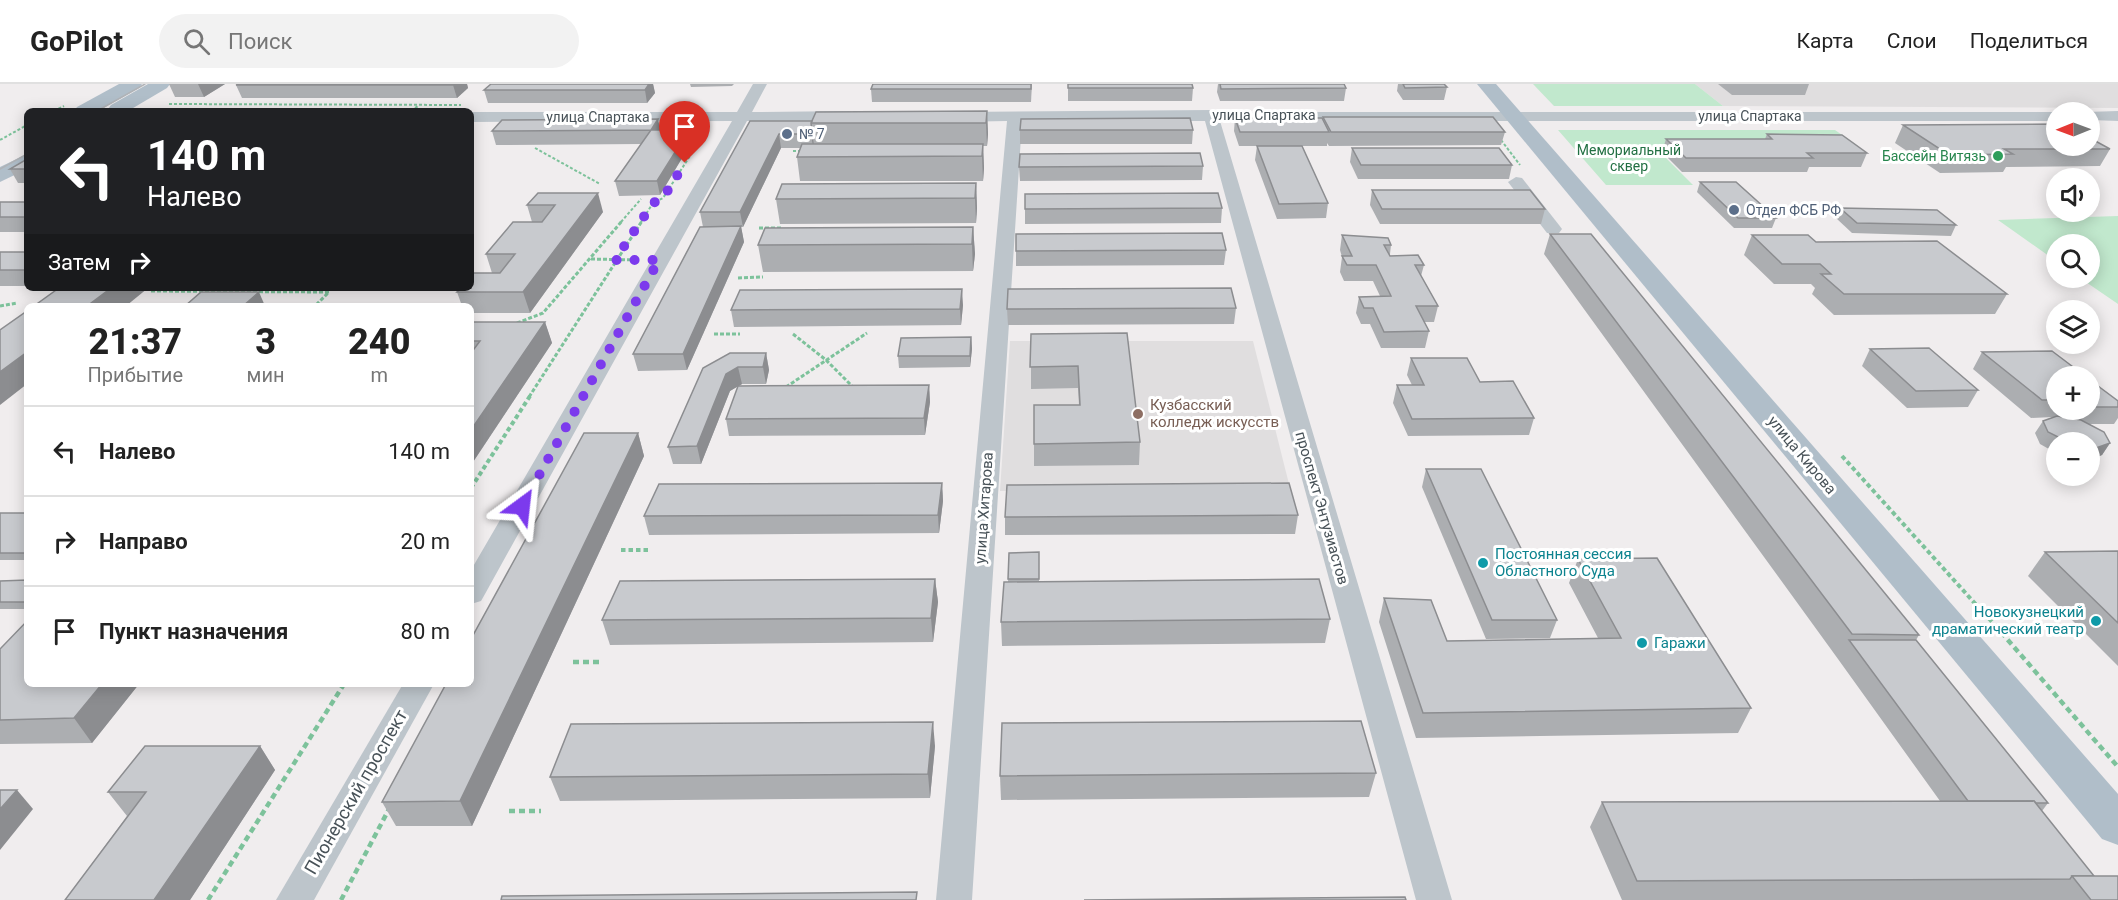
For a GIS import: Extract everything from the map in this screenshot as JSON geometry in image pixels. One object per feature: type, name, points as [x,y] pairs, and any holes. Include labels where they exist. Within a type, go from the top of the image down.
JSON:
[{"type":"main road","points":[[89,108],[133,84]]},
{"type":"main road","points":[[120,107],[161,84]]},
{"type":"main road","name":"улица Кирова","points":[[1486,84],[1506,126],[2118,826]]},
{"type":"main road","points":[[0,157],[24,133]]},
{"type":"main road","points":[[0,176],[24,162]]},
{"type":"street","points":[[474,589],[760,84]]},
{"type":"street","name":"улица Спартака","points":[[474,111],[742,117],[867,117]]},
{"type":"street","name":"улица Спартака","points":[[935,117],[1211,115],[1506,126],[2046,116]]},
{"type":"street","name":"проспект Энтузиастов","points":[[1211,115],[1434,900]]},
{"type":"street","points":[[2100,116],[2118,116]]},
{"type":"street","name":"улица Хитарова","points":[[954,900],[1015,117]]},
{"type":"street","points":[[1522,178],[1553,229]]},
{"type":"street","name":"Пионерский проспект","points":[[294,900],[417,687]]},
{"type":"path","points":[[414,108],[418,105]]},
{"type":"path","points":[[120,107],[418,105],[444,108]]},
{"type":"path","points":[[1506,126],[1522,178]]},
{"type":"path","points":[[474,483],[615,260],[653,203],[663,198],[708,128]]},
{"type":"path","points":[[0,140],[24,131]]},
{"type":"path","points":[[536,148],[600,184]]},
{"type":"path","points":[[793,151],[814,151]]},
{"type":"path","points":[[511,325],[543,314],[641,198]]},
{"type":"path","points":[[759,228],[783,228]]},
{"type":"path","points":[[591,259],[659,260]]},
{"type":"path","points":[[738,278],[763,278]]},
{"type":"path","points":[[150,291],[329,292],[318,303]]},
{"type":"path","points":[[0,306],[17,303]]},
{"type":"path","points":[[780,391],[867,333]]},
{"type":"path","points":[[714,334],[740,334]]},
{"type":"path","points":[[793,334],[826,360],[857,391]]},
{"type":"path","points":[[621,550],[650,550]]},
{"type":"path","points":[[573,662],[601,662]]},
{"type":"path","points":[[208,900],[343,687]]},
{"type":"path","points":[[341,900],[394,800]]},
{"type":"path","points":[[509,811],[541,811]]},
{"type":"shaded area","points":[[1695,84],[2118,84],[2118,108],[2100,108],[2100,102],[2046,102],[2046,108],[1723,106]]},
{"type":"shaded area","name":"Кузбасский колледж искусств","points":[[1010,341],[1253,341],[1291,492],[1000,491]]},
{"type":"green space","points":[[1533,84],[1695,84],[1723,106],[1554,106]]},
{"type":"green space","name":"Мемориальный сквер","points":[[1558,130],[1835,130],[1858,146],[1654,146],[1693,185],[1606,185]]},
{"type":"green space","points":[[2118,216],[2118,304],[2095,288],[2100,288],[2100,234],[2046,234],[2046,254],[1998,220],[2046,218],[2046,222],[2100,222],[2100,217]]},
{"type":"building","points":[[239,84],[454,84],[236,85]]},
{"type":"building","points":[[491,84],[649,84],[645,90],[484,90]]},
{"type":"building","points":[[873,84],[1031,84],[1031,89],[871,89]]},
{"type":"building","points":[[1068,84],[1192,84],[1193,88],[1068,88]]},
{"type":"building","points":[[1220,84],[1344,84],[1346,88],[1221,89]]},
{"type":"building","points":[[1403,84],[1444,84],[1447,87],[1405,88]]},
{"type":"building","points":[[987,111],[986,123],[811,123],[816,112]]},
{"type":"building","points":[[1323,117],[1493,117],[1505,132],[1331,132]]},
{"type":"building","points":[[1190,118],[1193,130],[1020,130],[1021,119]]},
{"type":"building","points":[[1235,118],[1322,118],[1329,132],[1240,132]]},
{"type":"building","points":[[658,119],[651,130],[492,131],[502,120]]},
{"type":"building","points":[[750,121],[812,121],[812,132],[811,134],[779,134],[740,212],[700,212]]},
{"type":"building","points":[[2046,124],[2046,149],[2004,149],[2013,154],[1949,155],[1903,125]]},
{"type":"building","points":[[651,130],[689,130],[657,181],[615,181]]},
{"type":"building","points":[[1767,134],[1842,135],[1867,153],[1807,153],[1813,158],[1686,158],[1666,139],[1772,139]]},
{"type":"building","points":[[802,144],[983,144],[982,156],[797,157]]},
{"type":"building","points":[[2100,144],[2110,149],[2100,149]]},
{"type":"building","points":[[1257,146],[1302,146],[1328,203],[1279,204]]},
{"type":"building","points":[[1352,148],[1499,148],[1512,165],[1361,165]]},
{"type":"building","points":[[1200,153],[1203,166],[1019,167],[1020,154]]},
{"type":"building","points":[[24,161],[24,169],[10,169]]},
{"type":"building","points":[[1700,182],[1736,182],[1776,218],[1738,218]]},
{"type":"building","points":[[976,183],[975,198],[776,199],[782,184]]},
{"type":"building","points":[[1372,190],[1530,190],[1545,209],[1382,209]]},
{"type":"building","points":[[538,193],[598,193],[523,292],[457,292],[474,291],[474,273],[500,273],[515,254],[486,254],[513,222],[542,222],[555,205],[527,205]]},
{"type":"building","points":[[1218,193],[1222,208],[1025,209],[1025,194]]},
{"type":"building","points":[[0,202],[24,202],[24,217],[0,217]]},
{"type":"building","points":[[1840,208],[1937,210],[1956,225],[1857,223]]},
{"type":"building","points":[[741,226],[683,354],[633,354],[700,227]]},
{"type":"building","points":[[973,227],[972,244],[758,245],[765,228]]},
{"type":"building","points":[[1222,233],[1226,250],[1016,251],[1016,234]]},
{"type":"building","points":[[1550,234],[1591,234],[1919,635],[1852,634]]},
{"type":"building","points":[[1342,235],[1388,238],[1391,245],[1384,245],[1390,256],[1418,255],[1424,265],[1415,265],[1438,306],[1416,306],[1429,331],[1384,332],[1373,308],[1364,308],[1359,297],[1391,296],[1376,265],[1347,265],[1342,256],[1352,256]]},
{"type":"building","points":[[1752,235],[1808,235],[1816,242],[1937,241],[2007,294],[1844,294],[1821,274],[1831,274],[1820,264],[1782,264]]},
{"type":"building","points":[[0,252],[24,252],[24,270],[0,270]]},
{"type":"building","points":[[1231,288],[1236,308],[1007,309],[1008,289]]},
{"type":"building","points":[[962,289],[960,309],[731,310],[740,290]]},
{"type":"building","points":[[55,291],[107,291],[91,303],[38,303]]},
{"type":"building","points":[[201,292],[259,292],[246,303],[188,303]]},
{"type":"building","points":[[24,313],[24,354],[0,372],[0,330]]},
{"type":"building","points":[[474,322],[545,322],[474,426],[474,349],[480,341],[474,341]]},
{"type":"building","points":[[1127,333],[1140,442],[1034,444],[1034,405],[1080,405],[1078,366],[1030,367],[1031,334]]},
{"type":"building","points":[[971,337],[970,356],[898,356],[901,338]]},
{"type":"building","points":[[1929,348],[1978,390],[1916,391],[1870,349]]},
{"type":"building","points":[[2046,351],[2046,354],[2056,354],[2072,366],[2046,366],[2046,400],[2042,400],[1982,352]]},
{"type":"building","points":[[730,353],[766,353],[763,367],[738,367],[726,374],[697,446],[668,447],[703,368]]},
{"type":"building","points":[[1411,358],[1467,358],[1480,382],[1513,381],[1534,418],[1412,419],[1397,385],[1424,385]]},
{"type":"building","points":[[929,385],[924,418],[726,419],[738,386]]},
{"type":"building","points":[[2100,388],[2118,401],[2118,407],[2100,407]]},
{"type":"building","points":[[2081,420],[2104,432],[2110,443],[2100,447],[2100,432],[2048,432],[2043,421]]},
{"type":"building","points":[[584,433],[638,433],[460,801],[382,802],[444,687],[474,687],[474,634]]},
{"type":"building","name":"Постоянная сессия Областного Суда","points":[[1426,469],[1481,469],[1557,620],[1492,620]]},
{"type":"building","points":[[942,483],[938,515],[644,516],[659,484]]},
{"type":"building","points":[[1289,483],[1298,515],[1005,517],[1007,485]]},
{"type":"building","points":[[0,513],[24,513],[24,553],[0,553]]},
{"type":"building","points":[[2118,551],[2118,623],[2045,552]]},
{"type":"building","points":[[1039,552],[1039,579],[1008,579],[1009,553]]},
{"type":"building","name":"Гаражи","points":[[1657,558],[1751,708],[1423,713],[1384,598],[1431,600],[1447,641],[1621,638],[1578,559]]},
{"type":"building","points":[[935,579],[931,618],[602,620],[620,581]]},
{"type":"building","points":[[1319,579],[1330,619],[1001,622],[1004,582]]},
{"type":"building","points":[[24,580],[24,602],[0,602],[0,581]]},
{"type":"building","points":[[24,624],[24,687],[100,687],[74,718],[0,720],[0,649]]},
{"type":"building","points":[[1849,640],[1916,640],[2048,803],[1968,801]]},
{"type":"building","points":[[1361,721],[1376,773],[1000,776],[1002,723]]},
{"type":"building","points":[[933,722],[928,774],[550,777],[571,724]]},
{"type":"building","points":[[145,746],[260,746],[154,900],[65,900],[146,792],[108,792]]},
{"type":"building","points":[[0,790],[17,790],[0,809]]},
{"type":"building","points":[[2034,801],[2094,876],[2072,876],[2070,879],[1637,881],[1602,802]]},
{"type":"building","points":[[2072,876],[2118,876],[2118,900],[2091,900]]},
{"type":"building","points":[[917,892],[916,900],[501,900],[502,896]]},
{"type":"building","points":[[1405,897],[1406,900],[1084,900]]},
{"type":"tram line","points":[[102,108],[145,84]]},
{"type":"tram line","points":[[0,169],[24,156]]},
{"type":"place","name":"№ 7","points":[[787,134]]},
{"type":"place","name":"Бассейн Витязь","points":[[1998,156]]},
{"type":"place","name":"Отдел ФСБ РФ","points":[[1734,210]]},
{"type":"place","name":"Кузбасский колледж искусств","points":[[1138,414]]},
{"type":"place","name":"Постоянная сессия Областного Суда","points":[[1483,563]]},
{"type":"place","name":"Новокузнецкий драматический театр","points":[[2096,621]]},
{"type":"place","name":"Гаражи","points":[[1642,643]]},
{"type":"route","points":[[522,506],[659,260],[615,260],[653,203],[663,198],[685,163]]}]
